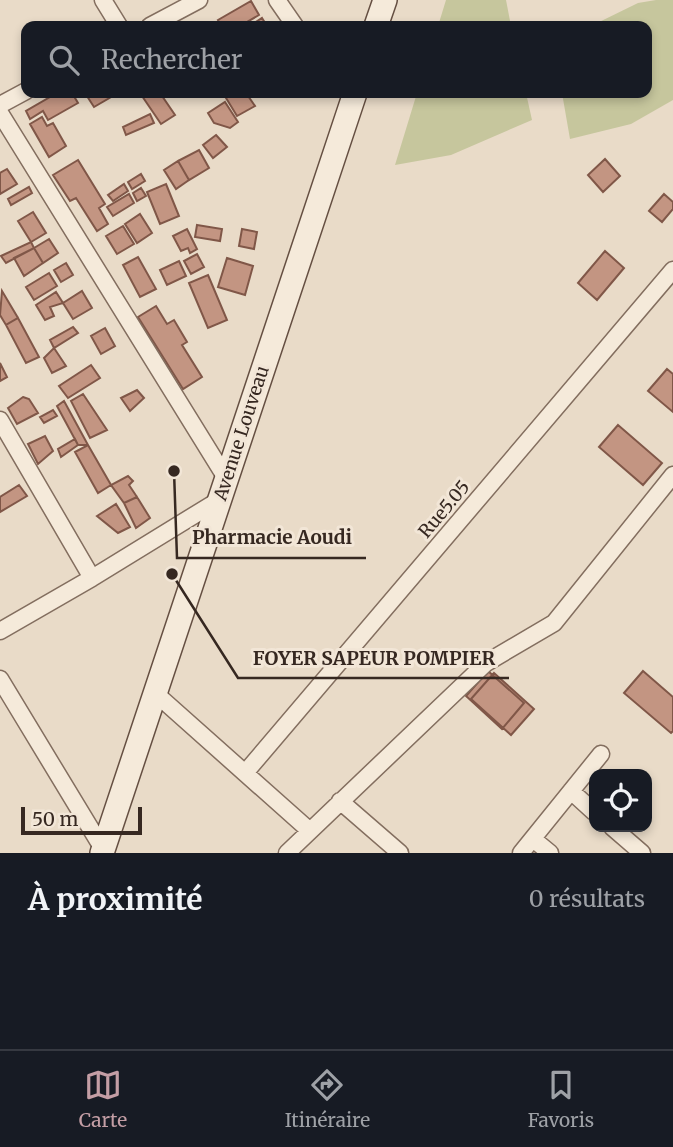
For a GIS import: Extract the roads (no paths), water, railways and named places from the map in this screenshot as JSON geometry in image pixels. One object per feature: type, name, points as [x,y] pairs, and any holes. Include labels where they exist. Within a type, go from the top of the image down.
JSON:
[{"type":"main road","points":[[378,21],[385,0]]},
{"type":"main road","name":"Avenue Louveau","points":[[103,851],[223,489],[348,98]]},
{"type":"street","points":[[103,0],[117,21]]},
{"type":"street","points":[[159,21],[199,0]]},
{"type":"street","points":[[277,0],[292,21]]},
{"type":"street","points":[[0,105],[21,94]]},
{"type":"street","points":[[0,113],[223,489],[92,578],[0,631]]},
{"type":"street","name":"Rue5.05","points":[[244,773],[673,270]]},
{"type":"street","points":[[0,420],[92,578]]},
{"type":"street","points":[[287,853],[486,663],[554,623],[673,475]]},
{"type":"street","points":[[0,680],[103,851]]},
{"type":"street","points":[[155,693],[310,831]]},
{"type":"street","points":[[522,853],[601,754]]},
{"type":"street","points":[[571,792],[589,808]]},
{"type":"street","points":[[340,801],[400,853]]},
{"type":"street","points":[[618,832],[642,853]]},
{"type":"street","points":[[533,839],[550,853]]},
{"type":"place","name":"Pharmacie Aoudi","points":[[174,471]]},
{"type":"place","name":"FOYER SAPEUR POMPIER","points":[[172,574]]}]
